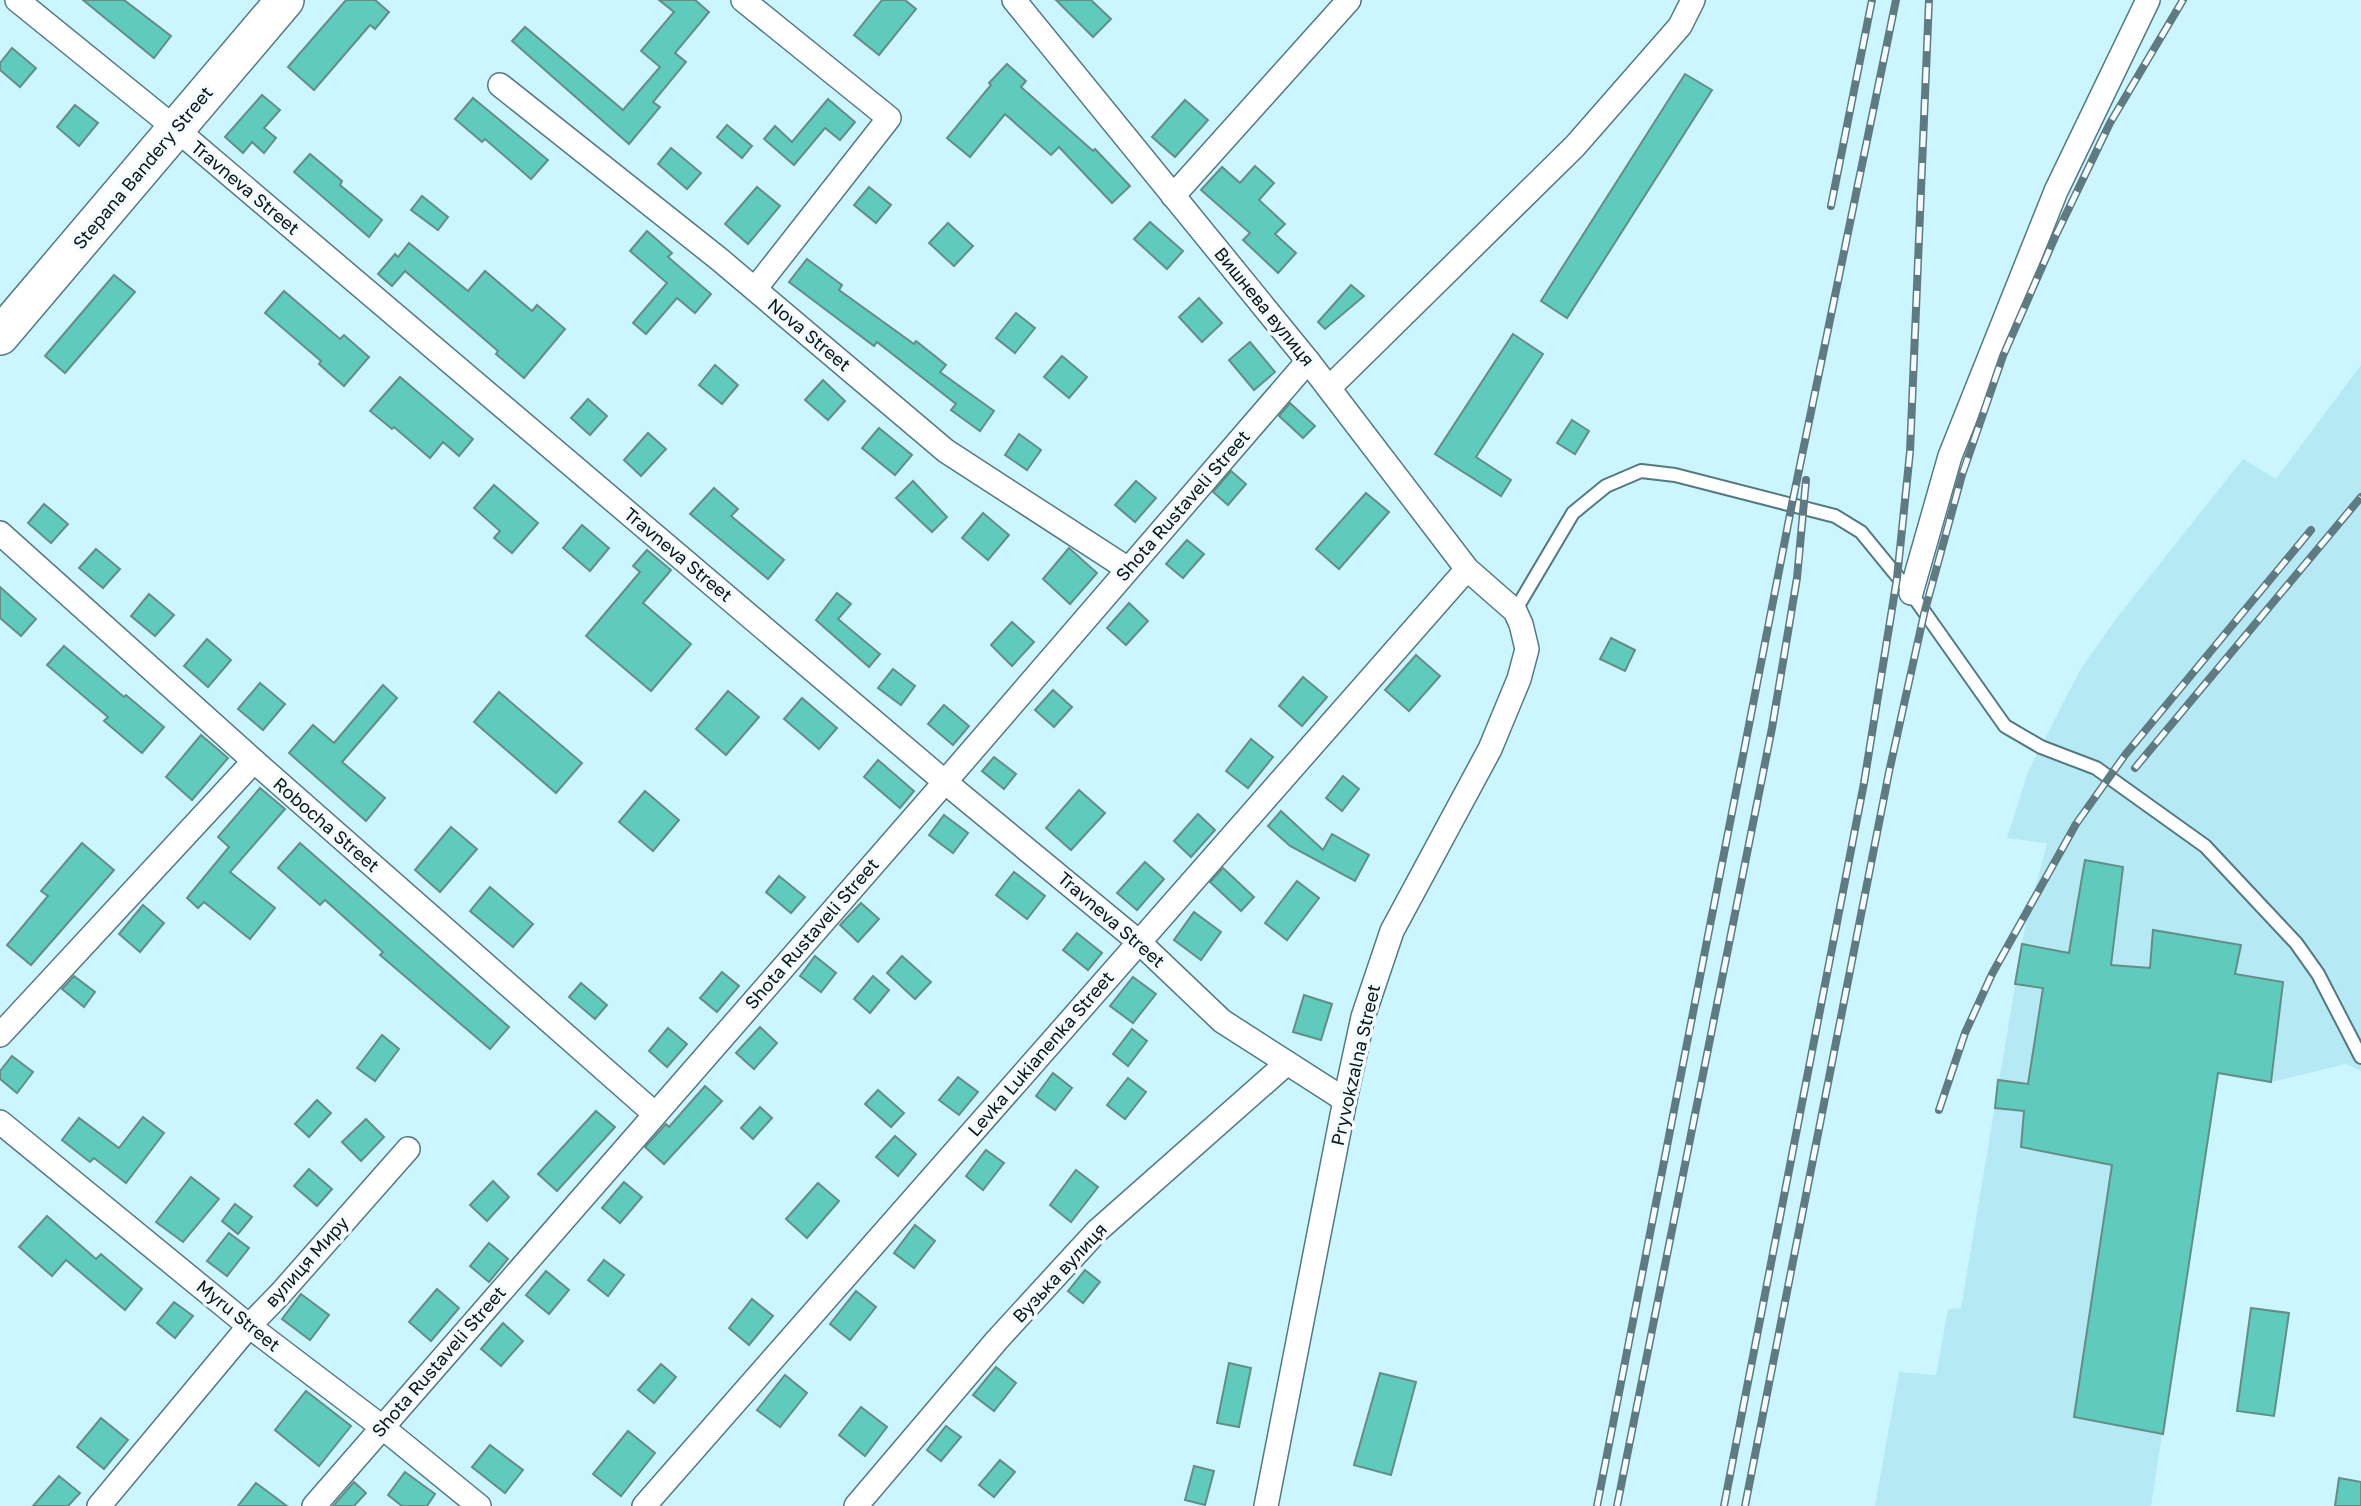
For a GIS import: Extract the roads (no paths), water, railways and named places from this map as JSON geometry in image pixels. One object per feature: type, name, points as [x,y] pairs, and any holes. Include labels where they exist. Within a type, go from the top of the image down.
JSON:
[{"type":"main road","name":"Stepana Bandery Street","points":[[0,336],[285,0]]},
{"type":"street","name":"Travneva Street","points":[[16,0],[43,10],[176,129],[945,782],[1139,942],[1222,1021],[1345,1100]]},
{"type":"street","points":[[743,0],[889,118],[755,289]]},
{"type":"street","name":"Вишнева вулиця","points":[[1014,0],[1308,361],[1467,569],[1515,611]]},
{"type":"street","points":[[1174,196],[1349,0]]},
{"type":"street","points":[[1329,388],[1575,146],[1680,26],[1693,0]]},
{"type":"street","points":[[1911,593],[1950,456],[2056,191],[2148,0]]},
{"type":"street","name":"Nova Street","points":[[500,85],[755,289],[946,451],[1128,569]]},
{"type":"street","name":"Shota Rustaveli Street","points":[[314,1506],[1308,361]]},
{"type":"street","name":"Robocha Street","points":[[0,533],[655,1114]]},
{"type":"street","name":"Levka Lukianenka Street","points":[[643,1506],[1467,569]]},
{"type":"street","name":"Pryvokzalna Street","points":[[1266,1506],[1363,1017],[1392,931],[1490,749],[1519,679],[1527,649],[1515,611]]},
{"type":"street","points":[[0,1035],[254,761]]},
{"type":"street","name":"Вузька вулиця","points":[[856,1506],[997,1340],[1097,1231],[1287,1063]]},
{"type":"street","name":"Myru Street","points":[[0,1122],[249,1326],[382,1427],[479,1506]]},
{"type":"street","name":"вулиця Миру","points":[[99,1506],[249,1326],[408,1149]]},
{"type":"lane","points":[[1515,611],[1573,513],[1606,486],[1641,471],[1675,475],[1835,516],[1861,532],[1911,593],[2005,726],[2041,747],[2096,768],[2205,846],[2277,923],[2318,974],[2361,1057]]},
{"type":"railway","points":[[1831,206],[1872,0]]},
{"type":"railway","points":[[1597,1506],[1792,504],[1896,0]]},
{"type":"railway","points":[[1724,1506],[1864,783],[1897,578],[1910,452],[1929,0]]},
{"type":"railway","points":[[1745,1506],[1889,772],[1924,614],[1962,475],[2003,356],[2056,235],[2110,123],[2183,0]]},
{"type":"railway","points":[[1617,1506],[1772,728],[1797,578],[1806,480]]},
{"type":"railway","points":[[2135,768],[2361,497]]},
{"type":"railway","points":[[1939,1110],[1965,1033],[1992,974],[2076,824],[2125,755],[2311,530]]}]
